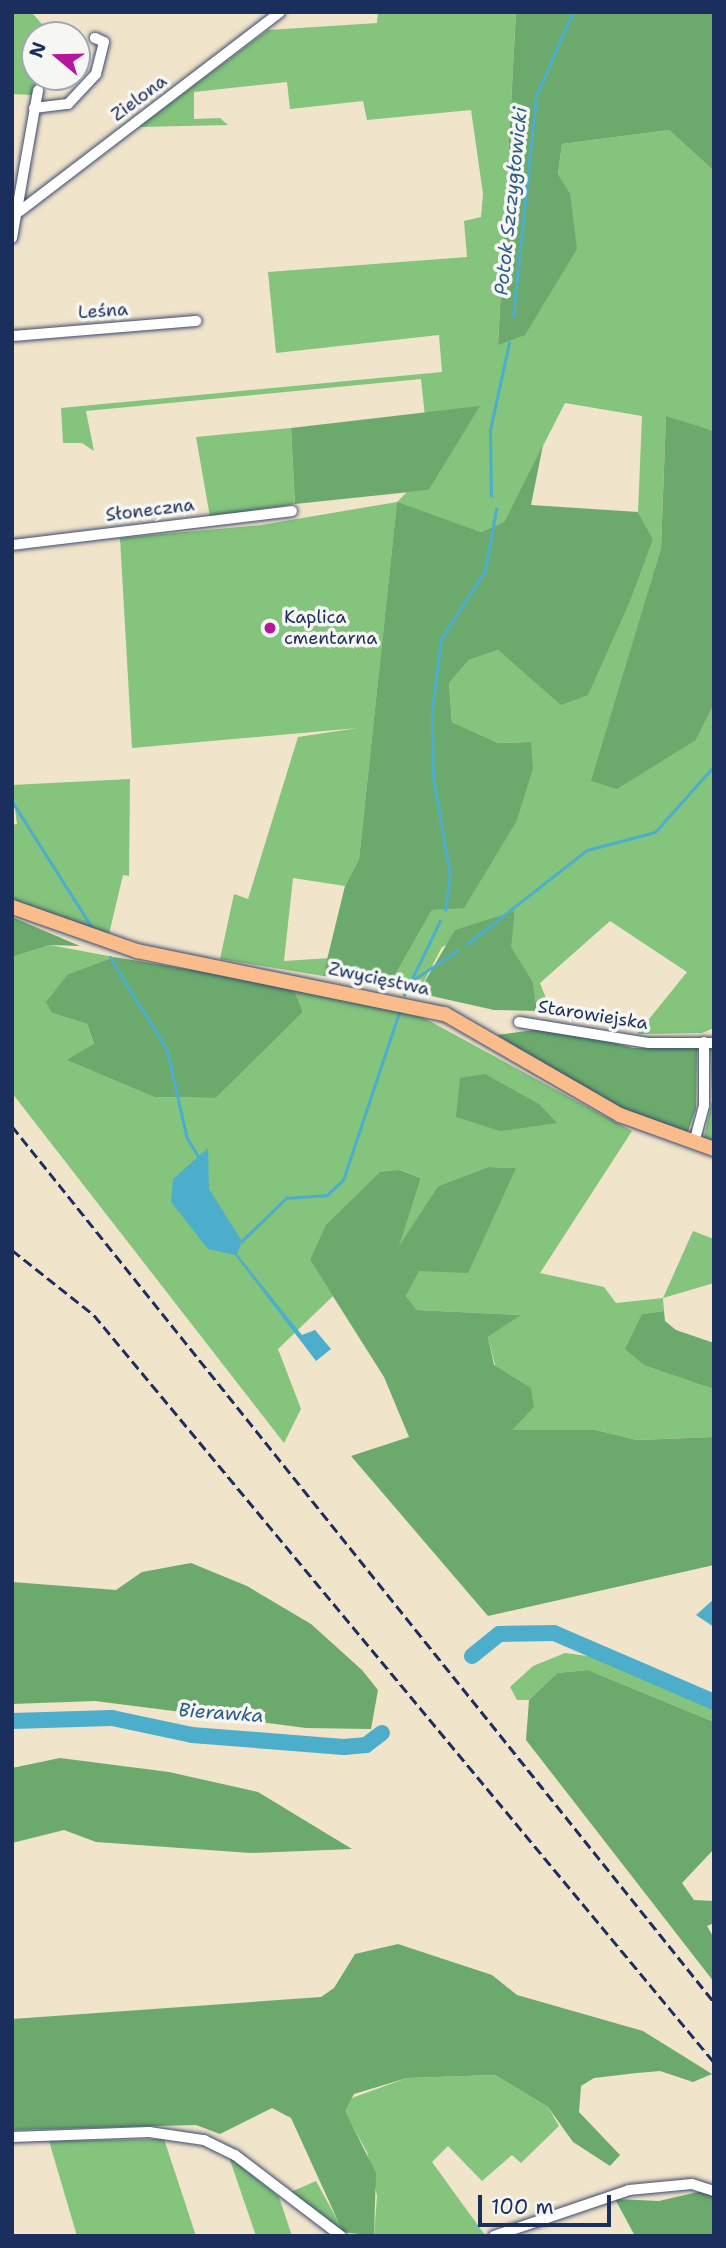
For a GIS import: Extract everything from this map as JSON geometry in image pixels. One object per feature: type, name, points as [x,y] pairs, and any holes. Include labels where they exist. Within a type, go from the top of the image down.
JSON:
[{"type":"main road","name":"Zwycięstwa","points":[[12,907],[137,951],[445,1014],[609,1110],[714,1149]]},
{"type":"street","name":"Zielona","points":[[20,212],[280,12]]},
{"type":"street","points":[[34,108],[66,105],[80,91],[99,66],[104,43],[95,38]]},
{"type":"street","points":[[12,238],[20,212],[38,91]]},
{"type":"street","name":"Leśna","points":[[12,336],[196,321]]},
{"type":"street","name":"Słoneczna","points":[[12,545],[292,510]]},
{"type":"street","name":"Starowiejska","points":[[519,1022],[649,1043],[709,1042]]},
{"type":"street","points":[[694,1143],[704,1105],[709,1042],[714,1034]]},
{"type":"street","points":[[12,2137],[139,2132],[204,2140],[235,2155],[341,2236]]},
{"type":"street","points":[[494,2236],[629,2190],[696,2185],[714,2191]]},
{"type":"green space","points":[[12,12],[31,12],[39,21],[21,21],[21,91],[33,91],[32,95],[12,94]]},
{"type":"green space","points":[[378,12],[516,12],[498,345],[570,193],[558,174],[562,144],[669,130],[714,171],[714,431],[666,417],[661,548],[621,683],[696,740],[714,704],[714,1028],[702,1033],[637,1034],[687,972],[610,921],[540,983],[553,1016],[537,1011],[533,982],[510,947],[515,912],[442,947],[418,993],[390,984],[432,910],[464,907],[516,823],[531,742],[498,743],[452,722],[449,683],[469,660],[498,650],[561,704],[653,539],[638,512],[642,416],[565,403],[504,522],[481,532],[397,503],[359,859],[345,886],[293,878],[284,961],[331,958],[323,976],[220,959],[234,894],[248,899],[298,737],[358,728],[132,748],[120,538],[261,525],[397,502],[407,492],[429,490],[479,407],[425,417],[421,379],[86,411],[94,451],[82,443],[63,443],[61,408],[442,372],[439,335],[276,353],[268,272],[467,257],[464,221],[481,217],[483,194],[471,110],[367,120],[363,101],[290,109],[287,82],[194,92],[194,119],[220,118],[228,125],[139,127],[268,30],[377,23]]},
{"type":"green space","points":[[516,12],[714,12],[714,171],[669,130],[562,144],[558,174],[570,193],[577,249],[525,335],[498,345]]},
{"type":"green space","points":[[480,406],[429,490],[295,504],[291,428]]},
{"type":"green space","points":[[666,416],[714,431],[714,704],[696,740],[617,789],[591,781],[661,548]]},
{"type":"green space","points":[[291,428],[295,504],[210,517],[196,437]]},
{"type":"green space","points":[[543,445],[531,505],[638,512],[653,539],[630,601],[588,695],[561,705],[498,650],[469,660],[449,683],[452,722],[498,743],[531,742],[533,768],[516,823],[464,908],[432,910],[390,984],[323,976],[345,886],[359,859],[397,502],[481,532],[504,522]]},
{"type":"green space","points":[[130,779],[129,876],[123,875],[109,934],[12,899],[12,825],[17,824],[12,785]]},
{"type":"green space","points":[[515,911],[511,947],[533,982],[537,1011],[494,1010],[418,993],[455,930]]},
{"type":"green space","points":[[12,917],[80,946],[50,945],[12,957]]},
{"type":"green space","points":[[50,945],[114,957],[68,974],[52,1013],[87,1024],[94,1045],[66,1060],[154,1097],[216,1098],[303,1012],[293,987],[424,1018],[632,1131],[540,1273],[604,1287],[616,1303],[663,1298],[664,1311],[642,1314],[693,1381],[714,1389],[714,1437],[637,1440],[596,1430],[511,1430],[488,1337],[520,1315],[417,1310],[406,1296],[418,1271],[515,1168],[488,1167],[438,1186],[397,1250],[421,1178],[401,1170],[380,1173],[310,1260],[333,1296],[278,1349],[301,1409],[284,1443],[12,1093],[12,957]]},
{"type":"green space","points":[[114,957],[293,987],[303,1012],[216,1098],[154,1097],[66,1060],[94,1044],[87,1024],[52,1013],[46,1002],[68,974]]},
{"type":"green space","points":[[556,1027],[633,1048],[697,1048],[696,1109],[687,1134],[592,1096],[497,1035]]},
{"type":"green space","points":[[710,1046],[714,1046],[714,1141],[704,1139],[712,1100]]},
{"type":"green space","points":[[485,1074],[539,1104],[557,1123],[500,1131],[456,1117],[460,1078]]},
{"type":"green space","points":[[488,1167],[516,1168],[468,1273],[419,1271],[406,1296],[417,1310],[521,1315],[488,1337],[494,1365],[531,1388],[534,1407],[512,1430],[596,1430],[637,1440],[714,1437],[714,1565],[488,1616],[351,1456],[409,1437],[384,1377],[310,1260],[326,1225],[380,1172],[400,1170],[421,1178],[399,1246],[438,1186]]},
{"type":"green space","points":[[693,1231],[714,1239],[714,1283],[663,1298]]},
{"type":"green space","points":[[664,1311],[665,1321],[676,1330],[714,1343],[714,1389],[644,1365],[625,1349],[642,1314]]},
{"type":"green space","points":[[191,1563],[247,1586],[311,1624],[362,1670],[378,1690],[371,1729],[306,1728],[95,1701],[12,1704],[12,1582],[116,1590],[142,1572]]},
{"type":"green space","points":[[565,1653],[595,1657],[714,1709],[714,1722],[588,1670],[557,1673],[529,1700],[517,1700],[510,1687],[533,1666]]},
{"type":"green space","points":[[588,1670],[714,1722],[714,1849],[682,1883],[694,1900],[714,1901],[714,1923],[707,1926],[714,1938],[714,1982],[526,1740],[529,1700],[557,1673]]},
{"type":"green space","points":[[60,1758],[169,1772],[258,1792],[352,1849],[251,1853],[96,1842],[64,1830],[12,1843],[12,1768]]},
{"type":"green space","points":[[398,1944],[492,1975],[517,1995],[643,2031],[712,2074],[693,2082],[660,2071],[637,2073],[594,2078],[581,2086],[579,2112],[620,2155],[610,2166],[573,2142],[548,2107],[495,2075],[407,2078],[354,2094],[345,2111],[376,2173],[374,2236],[343,2232],[291,2118],[272,2108],[220,2134],[196,2125],[12,2130],[12,2019],[321,1997],[334,1988],[355,1954]]},
{"type":"green space","points":[[495,2075],[548,2107],[559,2126],[521,2163],[512,2155],[482,2181],[448,2146],[432,2162],[485,2235],[374,2236],[377,2196],[367,2152],[344,2111],[349,2099],[407,2078]]},
{"type":"green space","points":[[164,2139],[196,2236],[77,2236],[49,2141]]},
{"type":"green space","points":[[229,2157],[279,2197],[292,2236],[256,2236]]},
{"type":"green space","points":[[316,2181],[338,2221],[343,2232],[291,2192]]},
{"type":"green space","points":[[702,2191],[714,2197],[714,2236],[635,2236],[615,2199],[659,2201]]},
{"type":"water","points":[[208,1148],[209,1189],[242,1241],[237,1254],[302,1335],[315,1330],[331,1349],[316,1361],[235,1255],[208,1249],[171,1202],[173,1179]]},
{"type":"water","points":[[714,1599],[714,1627],[696,1615]]},
{"type":"waterway","name":"Potok Szczygłowicki","points":[[513,316],[536,96],[573,12]]},
{"type":"waterway","name":"Potok Szczygłowicki","points":[[491,496],[490,430],[509,343]]},
{"type":"waterway","name":"Potok Szczygłowicki","points":[[445,910],[450,876],[433,777],[432,711],[441,639],[485,571],[496,509]]},
{"type":"waterway","points":[[467,944],[587,850],[655,832],[714,766]]},
{"type":"waterway","points":[[12,801],[92,927]]},
{"type":"waterway","name":"Potok Szczygłowicki","points":[[404,995],[440,921]]},
{"type":"waterway","points":[[413,980],[457,951]]},
{"type":"waterway","points":[[110,957],[167,1049],[187,1137],[198,1156]]},
{"type":"waterway","name":"Potok Szczygłowicki","points":[[242,1241],[286,1198],[327,1195],[343,1180],[400,1010]]},
{"type":"waterway","name":"Bierawka","points":[[472,1656],[499,1634],[554,1633],[714,1702]]},
{"type":"waterway","name":"Bierawka","points":[[12,1721],[112,1718],[192,1735],[344,1747],[366,1745],[382,1733]]},
{"type":"railway","points":[[12,1126],[714,2002]]},
{"type":"railway","points":[[12,1250],[94,1315],[714,2062]]},
{"type":"place","name":"Kaplica cmentarna","points":[[270,628]]}]
